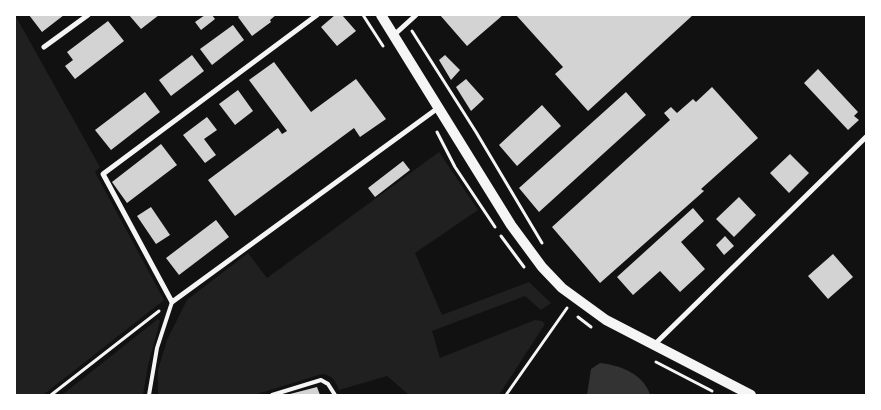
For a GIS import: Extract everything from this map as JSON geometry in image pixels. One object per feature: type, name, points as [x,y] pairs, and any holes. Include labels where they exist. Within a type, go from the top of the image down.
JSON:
[{"type":"main road","points":[[382,15],[511,225],[542,267],[562,288],[606,320],[751,395]]},
{"type":"street","points":[[44,47],[88,15]]},
{"type":"street","points":[[317,15],[103,174],[172,302],[439,107]]},
{"type":"street","points":[[394,35],[416,15]]},
{"type":"street","points":[[654,345],[866,137]]},
{"type":"lane","points":[[149,395],[157,348],[172,302]]},
{"type":"lane","points":[[272,395],[321,380],[328,384],[336,395]]},
{"type":"path","points":[[406,24],[476,132],[546,249]]},
{"type":"path","points":[[51,395],[172,302]]},
{"type":"path","points":[[506,395],[567,308]]},
{"type":"path","points":[[652,360],[720,395]]},
{"type":"shaded area","points":[[15,15],[100,167],[95,172],[164,300],[43,395],[15,395]]},
{"type":"shaded area","points":[[439,152],[478,210],[415,253],[442,315],[529,282],[551,303],[541,310],[525,296],[432,331],[440,358],[535,320],[542,321],[545,324],[499,395],[409,395],[387,376],[339,390],[333,379],[322,374],[254,395],[158,395],[158,370],[167,340],[187,300],[248,253],[267,278]]},
{"type":"shaded area","points":[[158,319],[160,321],[148,365],[143,395],[62,395]]},
{"type":"shaded area","points":[[600,363],[623,368],[637,376],[650,395],[587,395],[591,369]]},
{"type":"building","points":[[29,15],[64,15],[42,32]]},
{"type":"building","points":[[129,15],[159,15],[141,29]]},
{"type":"building","points":[[205,15],[212,15],[215,19],[201,30],[195,22]]},
{"type":"building","points":[[240,15],[276,15],[270,20],[271,22],[252,36],[238,17]]},
{"type":"building","points":[[335,15],[342,15],[356,31],[337,46],[321,27]]},
{"type":"building","points":[[440,15],[503,15],[467,46]]},
{"type":"building","points":[[516,15],[693,15],[588,111],[555,74],[563,67]]},
{"type":"building","points":[[108,21],[124,41],[75,79],[65,66],[73,60],[67,52]]},
{"type":"building","points":[[233,25],[244,40],[212,65],[200,49]]},
{"type":"building","points":[[192,55],[204,71],[171,96],[159,80]]},
{"type":"building","points":[[445,55],[460,70],[451,80],[439,60]]},
{"type":"building","points":[[274,62],[311,112],[356,79],[386,119],[360,137],[354,128],[235,216],[208,180],[278,128],[282,134],[287,131],[249,80]]},
{"type":"building","points":[[818,69],[858,112],[854,116],[859,120],[848,130],[804,83]]},
{"type":"building","points":[[466,79],[484,99],[471,111],[456,87]]},
{"type":"building","points":[[712,87],[758,138],[701,189],[704,191],[600,283],[552,227],[670,120],[664,113],[671,107],[677,113],[693,99],[696,102]]},
{"type":"building","points":[[238,90],[253,111],[235,125],[219,104]]},
{"type":"building","points":[[145,92],[160,112],[111,150],[95,130]]},
{"type":"building","points":[[626,92],[646,115],[539,212],[519,188]]},
{"type":"building","points":[[542,105],[561,126],[517,166],[499,145]]},
{"type":"building","points":[[207,117],[217,130],[204,139],[216,155],[205,163],[183,135]]},
{"type":"building","points":[[161,144],[177,165],[127,203],[112,182]]},
{"type":"building","points":[[790,154],[809,173],[789,193],[770,173]]},
{"type":"building","points":[[403,161],[410,170],[375,197],[368,188]]},
{"type":"building","points":[[739,197],[756,215],[734,237],[716,219]]},
{"type":"building","points":[[151,207],[170,235],[156,244],[137,216]]},
{"type":"building","points":[[693,208],[704,221],[681,242],[705,269],[680,292],[660,271],[633,295],[617,277]]},
{"type":"building","points":[[216,220],[229,237],[179,275],[166,258]]},
{"type":"building","points":[[725,236],[734,246],[724,255],[716,245]]},
{"type":"building","points":[[833,254],[853,277],[828,299],[808,276]]},
{"type":"building","points":[[317,387],[320,395],[290,395],[290,394]]}]
